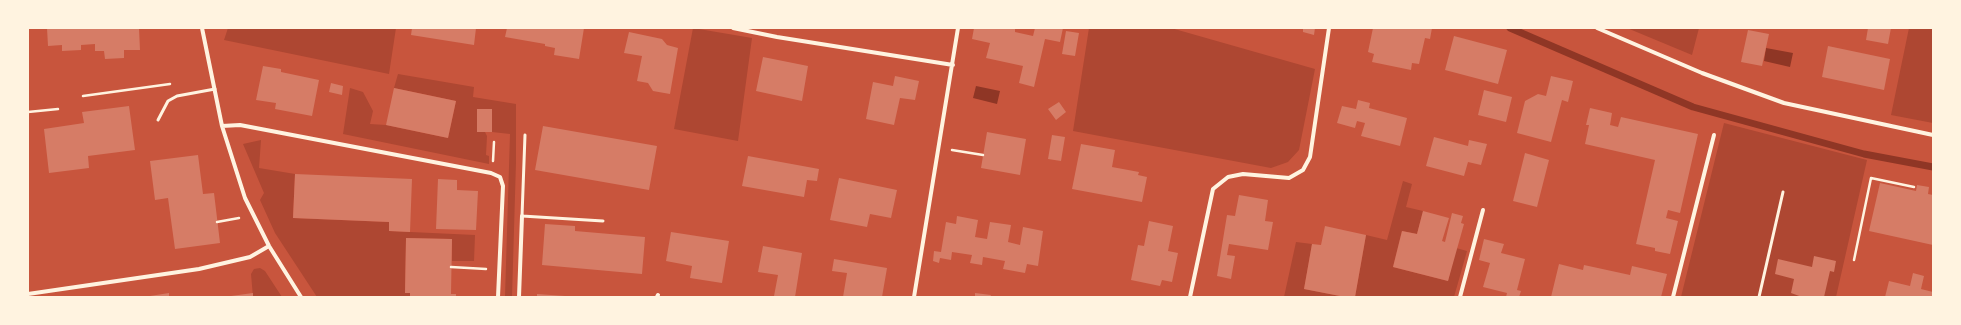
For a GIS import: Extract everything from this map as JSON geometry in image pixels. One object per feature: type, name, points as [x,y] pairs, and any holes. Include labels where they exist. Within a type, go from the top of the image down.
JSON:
[{"type":"street","points":[[202,28],[222,126],[245,198],[269,246],[301,297]]},
{"type":"street","points":[[732,28],[777,37],[953,65]]},
{"type":"street","points":[[914,297],[958,28]]},
{"type":"street","points":[[1190,297],[1213,189],[1228,177],[1243,174],[1289,178],[1304,170],[1310,157],[1329,28]]},
{"type":"street","points":[[1597,28],[1702,73],[1784,103],[1933,135]]},
{"type":"street","points":[[222,126],[240,125],[491,173],[500,177],[503,186],[498,297]]},
{"type":"street","points":[[1673,297],[1714,135]]},
{"type":"street","points":[[1460,297],[1483,210]]},
{"type":"street","points":[[519,297],[522,216]]},
{"type":"street","points":[[28,294],[199,269],[250,257],[269,246]]},
{"type":"lane","points":[[158,120],[168,102],[177,96],[215,89]]},
{"type":"lane","points":[[525,135],[522,216],[603,222]]},
{"type":"lane","points":[[1759,297],[1783,192]]},
{"type":"path","points":[[84,96],[177,83]]},
{"type":"path","points":[[28,112],[58,109]]},
{"type":"path","points":[[492,164],[494,142]]},
{"type":"path","points":[[947,149],[983,155]]},
{"type":"path","points":[[1854,260],[1871,178],[1914,187]]},
{"type":"path","points":[[217,222],[239,218]]},
{"type":"path","points":[[452,267],[488,269]]},
{"type":"shaded area","points":[[228,28],[396,28],[389,74],[224,40]]},
{"type":"shaded area","points":[[693,28],[752,38],[738,141],[674,129]]},
{"type":"shaded area","points":[[1089,28],[1171,28],[1315,69],[1299,150],[1288,162],[1271,168],[1073,131]]},
{"type":"shaded area","points":[[1627,28],[1699,28],[1692,55]]},
{"type":"shaded area","points":[[1909,28],[1933,28],[1933,123],[1891,115]]},
{"type":"shaded area","points":[[1766,48],[1793,53],[1790,67],[1764,61]]},
{"type":"shaded area","points":[[398,74],[474,87],[473,97],[516,104],[516,162],[512,297],[505,297],[510,134],[492,132],[492,109],[478,109],[477,132],[485,132],[487,136],[486,155],[489,156],[489,164],[343,134],[350,88],[363,92],[373,111],[370,124],[386,125],[448,138],[456,101],[394,88]]},
{"type":"shaded area","points":[[976,86],[1000,91],[997,104],[973,98]]},
{"type":"shaded area","points":[[1724,123],[1867,160],[1836,297],[1681,297]]},
{"type":"shaded area","points":[[261,140],[259,168],[295,174],[293,218],[389,222],[389,231],[475,235],[474,261],[452,261],[452,239],[406,238],[405,293],[410,293],[410,297],[317,297],[275,233],[260,200],[264,193],[243,144]]},
{"type":"shaded area","points":[[1403,181],[1412,184],[1406,207],[1423,211],[1417,234],[1402,231],[1393,267],[1448,281],[1456,248],[1467,251],[1454,297],[1355,297],[1366,235],[1387,240]]},
{"type":"shaded area","points":[[1296,242],[1312,244],[1304,289],[1345,297],[1284,297]]},
{"type":"shaded area","points":[[260,268],[265,271],[282,297],[253,297],[251,274],[254,269]]},
{"type":"building","points":[[47,28],[139,28],[140,50],[124,50],[124,58],[105,59],[104,51],[95,51],[95,44],[81,45],[81,50],[62,51],[62,45],[48,46]]},
{"type":"building","points":[[412,28],[476,28],[474,45],[411,35]]},
{"type":"building","points":[[507,28],[584,28],[579,59],[554,55],[555,48],[545,46],[545,44],[505,37]]},
{"type":"building","points":[[974,28],[1013,28],[1015,29],[1015,32],[1033,36],[1035,28],[1063,28],[1060,42],[1045,39],[1034,87],[1019,83],[1023,66],[986,58],[990,43],[972,39]]},
{"type":"building","points":[[1303,28],[1315,28],[1314,35],[1303,32]]},
{"type":"building","points":[[1373,28],[1432,28],[1430,39],[1425,38],[1419,64],[1412,63],[1411,70],[1372,62],[1374,54],[1368,52]]},
{"type":"building","points":[[1868,28],[1891,28],[1888,44],[1866,40]]},
{"type":"building","points":[[1748,30],[1769,34],[1762,66],[1741,62]]},
{"type":"building","points":[[1066,31],[1079,33],[1075,56],[1062,54]]},
{"type":"building","points":[[629,32],[662,39],[667,45],[678,48],[670,94],[653,91],[648,83],[637,81],[642,56],[624,53]]},
{"type":"building","points":[[1454,36],[1507,50],[1498,84],[1445,70]]},
{"type":"building","points":[[1828,46],[1890,59],[1884,90],[1822,77]]},
{"type":"building","points":[[763,57],[808,66],[802,101],[756,91]]},
{"type":"building","points":[[263,66],[281,69],[281,72],[319,80],[312,116],[275,109],[276,103],[256,100]]},
{"type":"building","points":[[895,76],[919,81],[915,100],[900,98],[894,125],[866,119],[873,82],[893,86]]},
{"type":"building","points":[[1551,76],[1573,81],[1568,102],[1562,100],[1551,142],[1517,133],[1525,101],[1538,94],[1546,96]]},
{"type":"building","points":[[331,83],[343,86],[342,95],[329,92]]},
{"type":"building","points":[[394,88],[456,101],[448,138],[386,125]]},
{"type":"building","points":[[1484,90],[1512,97],[1506,122],[1478,115]]},
{"type":"building","points":[[1358,100],[1370,103],[1369,108],[1407,118],[1400,146],[1361,136],[1365,123],[1357,121],[1355,128],[1337,123],[1342,106],[1356,109]]},
{"type":"building","points":[[1059,102],[1066,112],[1056,120],[1048,109]]},
{"type":"building","points":[[129,106],[135,150],[88,156],[89,168],[49,173],[44,129],[84,123],[82,112]]},
{"type":"building","points":[[1590,108],[1612,113],[1610,125],[1618,127],[1621,117],[1698,134],[1680,213],[1668,210],[1666,218],[1678,221],[1670,254],[1655,251],[1655,248],[1636,244],[1655,160],[1585,144],[1589,125],[1586,125]]},
{"type":"building","points":[[477,109],[492,109],[492,132],[477,132]]},
{"type":"building","points":[[543,126],[657,146],[649,190],[535,170]]},
{"type":"building","points":[[987,132],[1026,139],[1020,175],[981,168]]},
{"type":"building","points":[[1052,135],[1065,137],[1061,161],[1048,159]]},
{"type":"building","points":[[1434,137],[1468,146],[1469,140],[1487,144],[1481,165],[1468,162],[1464,176],[1426,166]]},
{"type":"building","points":[[1081,144],[1115,150],[1112,167],[1139,172],[1138,175],[1147,177],[1142,202],[1072,189]]},
{"type":"building","points":[[1525,153],[1549,160],[1537,207],[1513,201]]},
{"type":"building","points":[[198,155],[203,194],[214,193],[220,243],[175,249],[168,198],[155,200],[150,161]]},
{"type":"building","points":[[748,156],[819,169],[817,181],[807,180],[804,197],[742,186]]},
{"type":"building","points":[[295,174],[412,179],[410,232],[389,231],[389,222],[293,218]]},
{"type":"building","points":[[839,178],[897,190],[891,218],[870,214],[867,227],[830,220]]},
{"type":"building","points":[[438,179],[457,180],[457,190],[478,191],[476,230],[436,229]]},
{"type":"building","points":[[1880,183],[1916,191],[1917,185],[1929,187],[1928,194],[1933,195],[1933,245],[1869,231]]},
{"type":"building","points":[[1239,195],[1268,200],[1265,221],[1273,222],[1268,250],[1229,244],[1227,255],[1235,256],[1231,279],[1217,276],[1227,215],[1235,216]]},
{"type":"building","points":[[1423,211],[1449,218],[1442,241],[1445,242],[1452,213],[1463,216],[1461,223],[1464,224],[1448,281],[1393,267],[1402,231],[1417,234]]},
{"type":"building","points":[[957,216],[978,220],[975,237],[987,239],[990,222],[1011,225],[1008,242],[1020,245],[1023,227],[1043,231],[1038,266],[1027,264],[1025,273],[1003,269],[1005,261],[983,257],[982,265],[970,263],[972,255],[952,252],[951,260],[940,258],[939,263],[933,261],[934,251],[941,252],[946,222],[956,224]]},
{"type":"building","points":[[1149,221],[1173,226],[1168,251],[1178,253],[1172,282],[1162,280],[1160,286],[1131,280],[1138,245],[1144,246]]},
{"type":"building","points":[[545,224],[575,226],[575,231],[645,237],[642,274],[542,265]]},
{"type":"building","points":[[1325,226],[1366,235],[1355,297],[1345,297],[1304,289],[1312,244],[1321,245]]},
{"type":"building","points":[[671,232],[729,241],[722,283],[690,278],[692,266],[666,261]]},
{"type":"building","points":[[406,238],[452,239],[451,294],[456,294],[456,297],[410,297],[410,293],[405,293]]},
{"type":"building","points":[[1484,239],[1504,244],[1501,253],[1525,259],[1517,290],[1521,291],[1519,297],[1506,297],[1507,293],[1483,287],[1490,263],[1479,260]]},
{"type":"building","points":[[763,246],[802,253],[795,297],[774,296],[778,275],[758,272]]},
{"type":"building","points":[[1814,256],[1836,261],[1834,272],[1830,271],[1824,297],[1802,297],[1791,293],[1794,279],[1775,274],[1778,259],[1812,267]]},
{"type":"building","points":[[834,259],[887,268],[882,297],[843,297],[847,273],[832,271]]},
{"type":"building","points":[[1559,264],[1583,270],[1584,265],[1630,275],[1632,266],[1667,274],[1661,297],[1551,297]]},
{"type":"building","points":[[1913,273],[1924,276],[1921,289],[1933,292],[1933,297],[1885,297],[1889,281],[1910,286]]},
{"type":"building","points":[[169,293],[169,297],[150,297],[150,296]]},
{"type":"building","points":[[253,293],[253,297],[231,297],[231,296]]},
{"type":"building","points":[[975,293],[991,295],[990,297],[975,297]]},
{"type":"building","points":[[537,294],[565,296],[565,297],[537,297]]},
{"type":"waterway","points":[[1510,28],[1693,107],[1864,154],[1933,167]]}]
